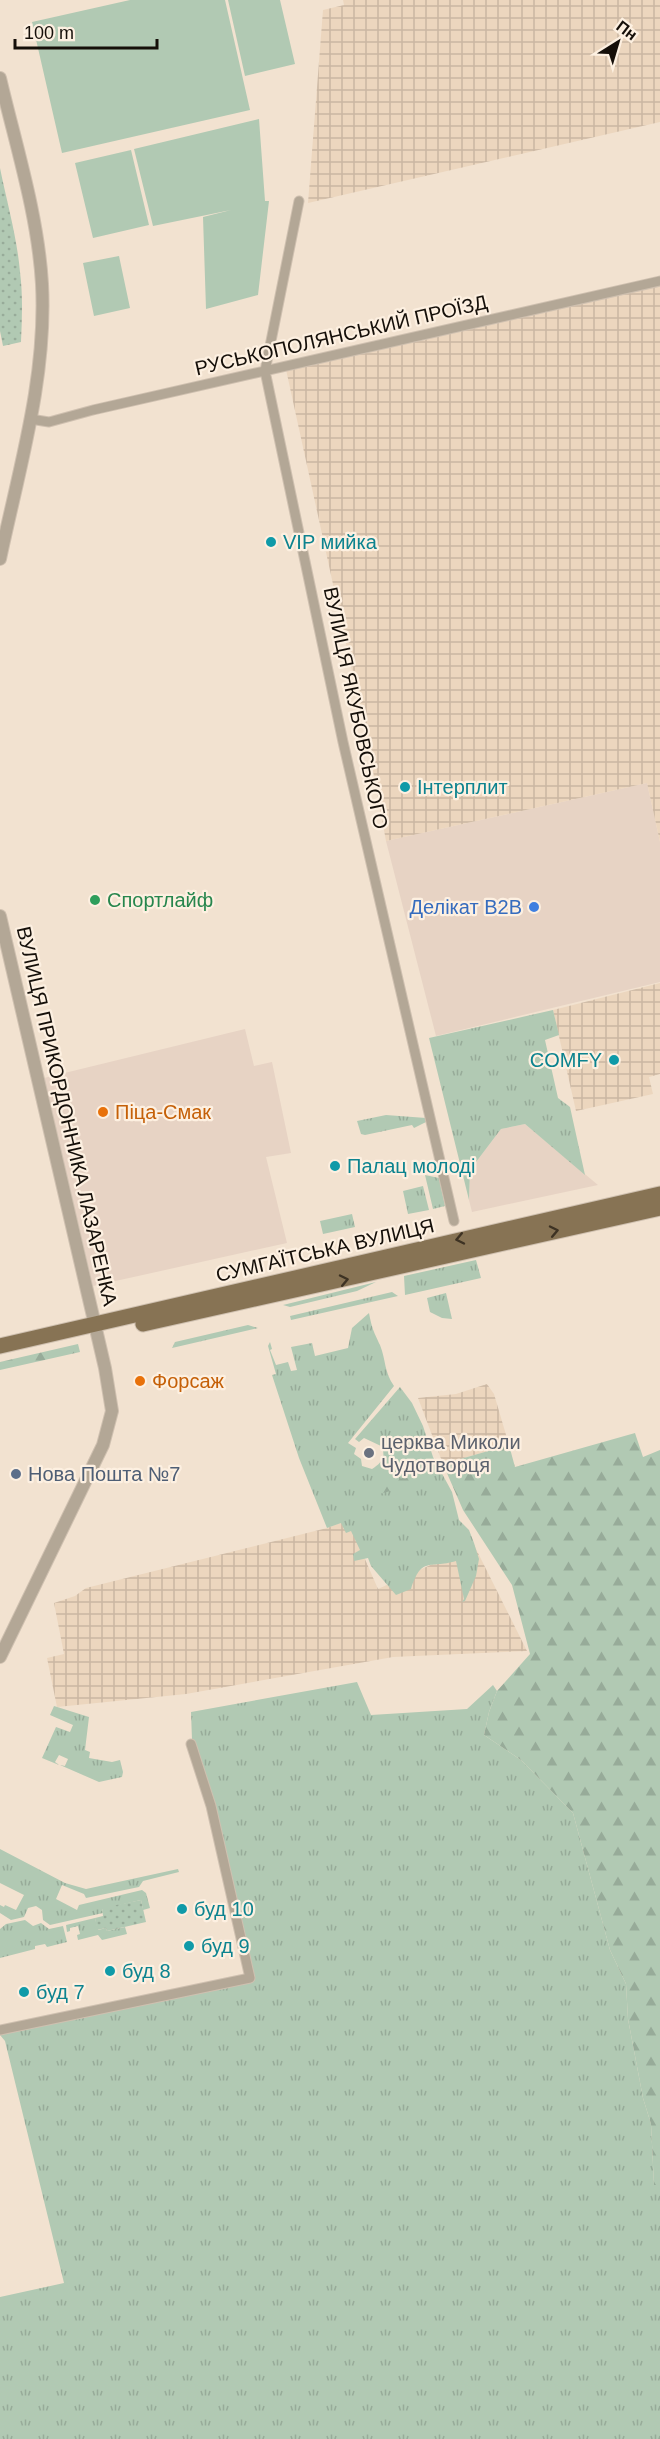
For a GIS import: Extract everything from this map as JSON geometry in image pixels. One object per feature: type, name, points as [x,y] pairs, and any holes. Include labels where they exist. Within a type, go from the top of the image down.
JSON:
[{"type":"main road","name":"СУМГАЇТСЬКА ВУЛИЦЯ","points":[[0,1356],[97,1329],[660,1194]]},
{"type":"main road","name":"СУМГАЇТСЬКА ВУЛИЦЯ","points":[[0,1346],[97,1329],[660,1208]]},
{"type":"street","points":[[0,78],[28,197],[41,267],[43,305],[41,347],[30,420],[0,559]]},
{"type":"street","name":"ВУЛИЦЯ ЯКУБОВСЬКОГО","points":[[299,201],[265,371],[343,742],[454,1221]]},
{"type":"street","name":"РУСЬКОПОЛЯНСЬКИЙ ПРОЇЗД","points":[[30,420],[49,422],[385,342],[660,281]]},
{"type":"street","name":"ВУЛИЦЯ ПРИКОРДОННИКА ЛАЗАРЕНКА","points":[[0,916],[97,1329],[111,1402],[107,1436],[0,1657]]},
{"type":"street","points":[[0,2030],[250,1978],[211,1806],[191,1743]]},
{"type":"shaded area","points":[[343,0],[660,0],[660,122],[308,203],[323,10],[344,5]]},
{"type":"shaded area","points":[[660,285],[660,842],[647,783],[386,841],[368,744],[285,365]]},
{"type":"shaded area","points":[[647,783],[660,842],[660,982],[436,1036],[386,841]]},
{"type":"shaded area","points":[[660,983],[660,1074],[649,1077],[653,1094],[576,1111],[553,1010]]},
{"type":"shaded area","points":[[245,1029],[254,1066],[272,1062],[291,1153],[266,1157],[287,1243],[93,1286],[44,1078]]},
{"type":"shaded area","points":[[525,1124],[598,1185],[472,1212],[469,1200],[470,1170],[501,1129]]},
{"type":"shaded area","points":[[487,1384],[494,1394],[509,1445],[443,1464],[418,1398],[456,1394]]},
{"type":"shaded area","points":[[348,1520],[378,1589],[474,1545],[527,1651],[393,1657],[186,1694],[57,1707],[47,1658],[64,1654],[54,1603],[75,1596],[86,1588],[327,1528]]},
{"type":"green space","points":[[130,0],[225,0],[250,110],[62,153],[32,22]]},
{"type":"green space","points":[[228,0],[280,0],[295,64],[245,76]]},
{"type":"green space","points":[[259,119],[265,201],[269,201],[258,295],[206,309],[203,217],[231,210],[153,226],[134,149]]},
{"type":"green space","points":[[131,150],[149,225],[93,238],[75,163]]},
{"type":"green space","points":[[0,168],[17,246],[22,298],[21,342],[3,346],[0,331]]},
{"type":"green space","points":[[119,256],[130,308],[94,316],[83,263]]},
{"type":"green space","points":[[553,1010],[559,1035],[545,1040],[558,1098],[570,1107],[585,1175],[525,1124],[501,1129],[470,1170],[469,1200],[429,1038]]},
{"type":"green space","points":[[386,1115],[426,1118],[426,1122],[414,1128],[412,1125],[361,1134],[357,1121]]},
{"type":"green space","points":[[425,1175],[439,1178],[445,1206],[433,1209]]},
{"type":"green space","points":[[423,1186],[429,1210],[408,1214],[403,1191]]},
{"type":"green space","points":[[352,1214],[355,1227],[323,1234],[320,1221]]},
{"type":"green space","points":[[476,1260],[481,1278],[405,1295],[404,1276]]},
{"type":"green space","points":[[376,1282],[357,1291],[290,1307],[283,1305]]},
{"type":"green space","points":[[392,1292],[398,1296],[291,1320],[290,1316]]},
{"type":"green space","points":[[446,1293],[452,1319],[442,1318],[430,1312],[427,1298]]},
{"type":"green space","points":[[369,1313],[388,1376],[394,1386],[348,1443],[356,1448],[354,1454],[361,1459],[362,1466],[372,1469],[380,1462],[383,1457],[381,1446],[364,1438],[359,1442],[355,1439],[400,1387],[412,1403],[423,1426],[433,1457],[452,1492],[459,1520],[469,1530],[479,1559],[476,1576],[465,1601],[462,1602],[464,1599],[456,1561],[423,1568],[411,1589],[396,1595],[371,1566],[368,1558],[354,1561],[353,1554],[360,1550],[351,1531],[346,1533],[341,1523],[327,1528],[299,1458],[272,1375],[276,1374],[268,1346],[270,1342],[272,1349],[270,1350],[276,1365],[288,1362],[291,1371],[297,1370],[291,1347],[312,1343],[315,1356],[348,1348],[352,1328]]},
{"type":"green space","points":[[248,1325],[258,1328],[172,1348],[175,1342]]},
{"type":"green space","points":[[78,1344],[80,1352],[0,1370],[0,1362]]},
{"type":"green space","points":[[635,1433],[643,1457],[660,1450],[660,2185],[654,2185],[651,2124],[643,2098],[628,2019],[626,1984],[610,1950],[573,1813],[521,1760],[484,1735],[497,1691],[530,1654],[512,1585],[463,1510],[443,1464],[509,1445],[515,1467]]},
{"type":"green space","points":[[416,1466],[419,1480],[416,1484],[361,1499],[359,1491],[413,1475],[410,1469]]},
{"type":"green space","points":[[357,1682],[371,1715],[467,1709],[493,1685],[497,1691],[484,1735],[521,1760],[573,1813],[610,1950],[626,1984],[628,2019],[643,2098],[651,2124],[654,2185],[660,2185],[660,2439],[0,2439],[0,2297],[64,2283],[5,2041],[0,2035],[0,2030],[250,1978],[192,1740],[191,1712]]},
{"type":"green space","points":[[54,1706],[89,1717],[85,1750],[90,1752],[89,1758],[112,1762],[120,1760],[122,1777],[99,1782],[60,1765],[65,1766],[68,1759],[59,1755],[55,1762],[59,1765],[42,1758],[56,1727],[70,1732],[73,1725],[50,1715]]},
{"type":"green space","points":[[0,1849],[65,1883],[86,1889],[178,1869],[179,1872],[143,1881],[139,1887],[86,1898],[84,1894],[62,1885],[56,1899],[77,1910],[79,1905],[142,1890],[146,1893],[150,1908],[143,1910],[141,1900],[102,1909],[103,1913],[50,1925],[43,1920],[42,1910],[36,1906],[28,1908],[24,1917],[11,1920],[0,1913],[0,1905],[16,1910],[24,1895],[0,1883]]},
{"type":"green space","points":[[141,1900],[146,1922],[107,1931],[106,1928],[97,1930],[95,1918],[103,1916],[102,1908]]},
{"type":"green space","points":[[95,1918],[98,1930],[106,1928],[107,1931],[125,1927],[127,1934],[102,1940],[98,1935],[78,1940],[77,1935],[80,1934],[78,1926],[70,1928],[67,1932],[66,1925]]},
{"type":"green space","points":[[25,1920],[33,1926],[41,1923],[49,1929],[63,1926],[67,1942],[47,1947],[45,1944],[35,1946],[35,1949],[0,1958],[0,1929],[6,1924]]},
{"type":"place","name":"VIP мийка","points":[[271,542]]},
{"type":"place","name":"Інтерплит","points":[[405,787]]},
{"type":"place","name":"Спортлайф","points":[[95,900]]},
{"type":"place","name":"Делікат B2B","points":[[534,907]]},
{"type":"place","name":"COMFY","points":[[614,1060]]},
{"type":"place","name":"Піца-Смак","points":[[103,1112]]},
{"type":"place","name":"Палац молоді","points":[[335,1166]]},
{"type":"place","name":"Форсаж","points":[[140,1381]]},
{"type":"place","name":"церква Миколи Чудотворця","points":[[369,1453]]},
{"type":"place","name":"Нова Пошта №7","points":[[16,1474]]},
{"type":"place","name":"буд 10","points":[[182,1909]]},
{"type":"place","name":"буд 9","points":[[189,1946]]},
{"type":"place","name":"буд 8","points":[[110,1971]]},
{"type":"place","name":"буд 7","points":[[24,1992]]}]
